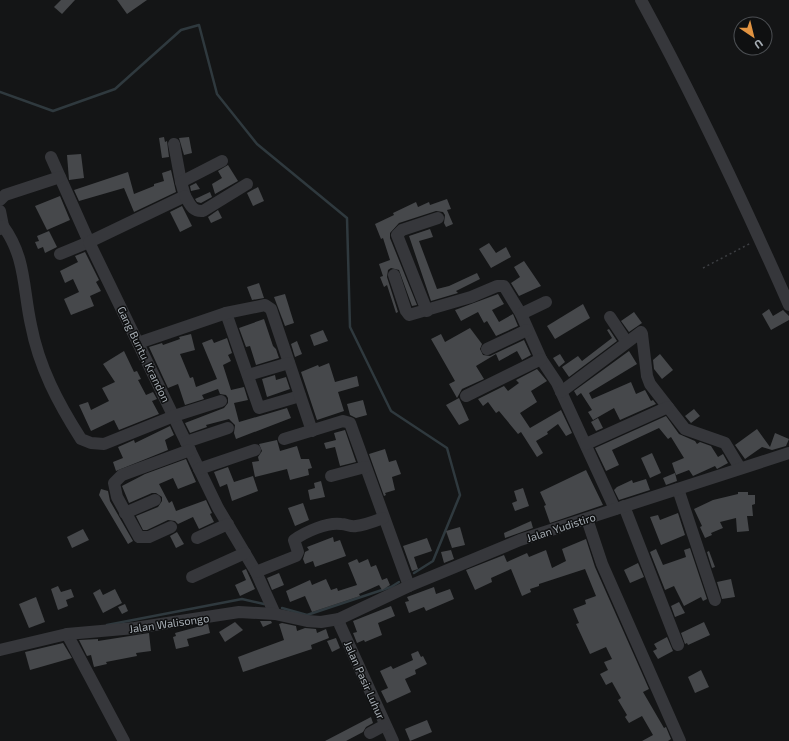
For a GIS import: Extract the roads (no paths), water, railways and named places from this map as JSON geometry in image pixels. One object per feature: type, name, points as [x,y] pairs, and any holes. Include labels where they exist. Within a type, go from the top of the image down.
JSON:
[{"type":"street","points":[[641,0],[677,66],[760,239],[789,305]]},
{"type":"street","points":[[174,144],[185,196],[192,208],[197,211],[203,211],[247,184]]},
{"type":"street","name":"Gang Buntu, Krandon","points":[[50,157],[89,242],[199,469],[228,524],[256,572],[275,614]]},
{"type":"street","points":[[181,182],[222,162]]},
{"type":"street","points":[[0,200],[5,195],[60,177]]},
{"type":"street","points":[[60,254],[89,242],[185,196]]},
{"type":"street","points":[[0,211],[2,228],[11,237],[20,257],[31,326],[44,375],[81,439],[91,443],[104,444],[174,416],[221,401]]},
{"type":"street","points":[[427,310],[397,235],[402,230],[438,218]]},
{"type":"street","points":[[394,274],[408,314],[471,297],[497,286],[504,286],[521,314],[541,359],[557,382],[586,444],[619,507],[678,645]]},
{"type":"street","points":[[521,314],[546,302]]},
{"type":"street","points":[[138,343],[226,314],[266,305],[270,307],[312,430]]},
{"type":"street","points":[[226,314],[260,409],[300,396]]},
{"type":"street","points":[[610,317],[626,341]]},
{"type":"street","points":[[488,349],[527,330]]},
{"type":"street","points":[[561,392],[626,341],[639,333],[642,334],[647,376],[650,384],[685,429],[725,443],[740,468]]},
{"type":"street","points":[[466,396],[541,359]]},
{"type":"street","points":[[248,375],[289,363]]},
{"type":"street","points":[[586,444],[668,407]]},
{"type":"street","points":[[284,439],[312,430],[343,422],[349,422],[409,586]]},
{"type":"street","points":[[171,527],[149,537],[141,538],[135,531],[117,497],[114,483],[116,479],[228,428]]},
{"type":"street","points":[[199,469],[255,450]]},
{"type":"street","name":"Jalan Yudistiro","points":[[339,619],[409,586],[520,540],[789,453]]},
{"type":"street","points":[[331,476],[365,467]]},
{"type":"street","points":[[678,489],[708,574],[715,600]]},
{"type":"street","points":[[125,513],[155,500]]},
{"type":"street","points":[[256,572],[296,556],[298,552],[294,540],[299,537],[330,525],[342,524],[349,527],[358,526],[383,518]]},
{"type":"street","points":[[587,519],[602,564],[680,741]]},
{"type":"street","points":[[198,538],[228,524]]},
{"type":"street","points":[[192,577],[245,553]]},
{"type":"street","name":"Jalan Walisongo","points":[[0,650],[67,634],[135,628],[239,612],[275,614],[306,621],[321,622],[339,619]]},
{"type":"street","name":"Jalan Pasir Luhur","points":[[339,619],[340,626],[393,741]]},
{"type":"street","points":[[67,634],[124,741]]},
{"type":"street","points":[[370,733],[385,725]]},
{"type":"waterway","points":[[0,92],[53,111],[115,89],[181,30],[199,25],[217,94],[257,144],[347,218],[350,327],[391,411],[447,448],[460,495],[433,561],[414,573]]},
{"type":"waterway","points":[[282,608],[307,615],[391,587],[399,582]]},
{"type":"waterway","points":[[107,625],[242,599],[264,604]]}]
